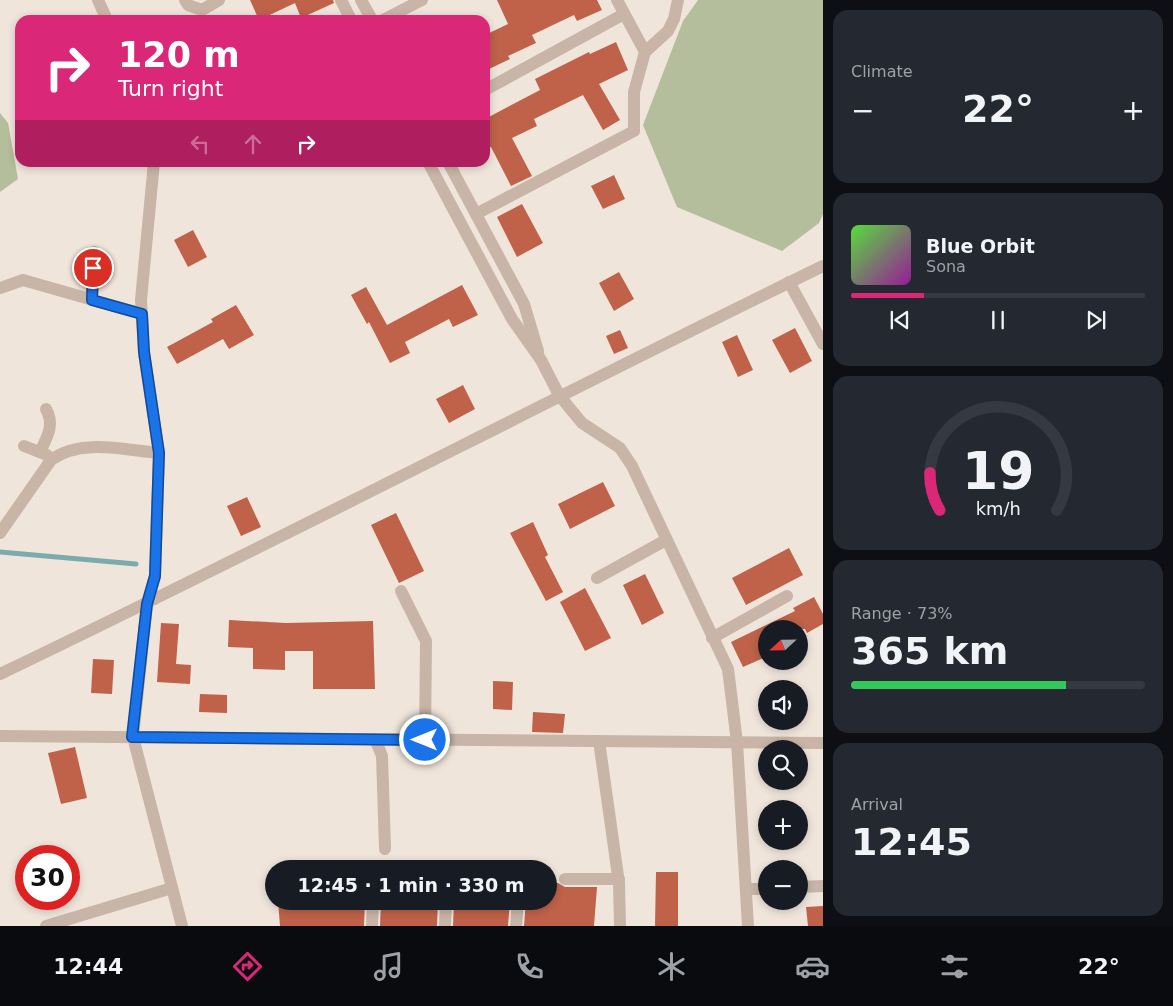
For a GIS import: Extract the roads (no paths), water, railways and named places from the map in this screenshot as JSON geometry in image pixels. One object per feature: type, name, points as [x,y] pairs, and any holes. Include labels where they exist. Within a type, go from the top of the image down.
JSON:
[{"type":"street","points":[[98,0],[105,15]]},
{"type":"street","points":[[189,3],[202,10],[219,0]]},
{"type":"street","points":[[340,0],[348,15]]},
{"type":"street","points":[[361,0],[369,15]]},
{"type":"street","points":[[393,15],[422,0]]},
{"type":"street","points":[[617,0],[645,52]]},
{"type":"street","points":[[476,214],[634,131],[634,92],[645,52],[668,31],[674,19],[678,0]]},
{"type":"street","points":[[189,3],[196,15]]},
{"type":"street","points":[[490,87],[624,14]]},
{"type":"street","points":[[154,167],[141,300],[144,352],[159,453],[155,576],[147,604],[132,737],[182,926]]},
{"type":"street","points":[[431,167],[512,319],[541,360],[559,395],[582,423],[620,448],[632,466],[728,669],[738,742],[748,926]]},
{"type":"street","points":[[451,167],[524,304],[541,360]]},
{"type":"street","points":[[92,300],[94,252]]},
{"type":"street","points":[[0,674],[147,604],[559,395],[823,266]]},
{"type":"street","points":[[0,288],[23,280],[142,314]]},
{"type":"street","points":[[789,282],[823,344]]},
{"type":"street","points":[[40,452],[51,426],[51,418],[46,409]]},
{"type":"street","points":[[24,446],[54,458]]},
{"type":"street","points":[[0,533],[54,458],[61,452],[82,446],[159,453]]},
{"type":"street","points":[[596,578],[666,540]]},
{"type":"street","points":[[401,592],[426,641],[425,740]]},
{"type":"street","points":[[712,638],[787,596]]},
{"type":"street","points":[[0,736],[823,743]]},
{"type":"street","points":[[375,739],[382,756],[385,849]]},
{"type":"street","points":[[599,741],[619,879],[620,926]]},
{"type":"street","points":[[565,879],[619,879]]},
{"type":"street","points":[[808,887],[823,886]]},
{"type":"street","points":[[46,926],[79,921],[172,888]]},
{"type":"street","points":[[746,889],[758,888]]},
{"type":"street","points":[[372,926],[373,910]]},
{"type":"street","points":[[445,926],[446,910]]},
{"type":"street","points":[[516,926],[517,910]]},
{"type":"waterway","points":[[0,552],[136,564]]}]
